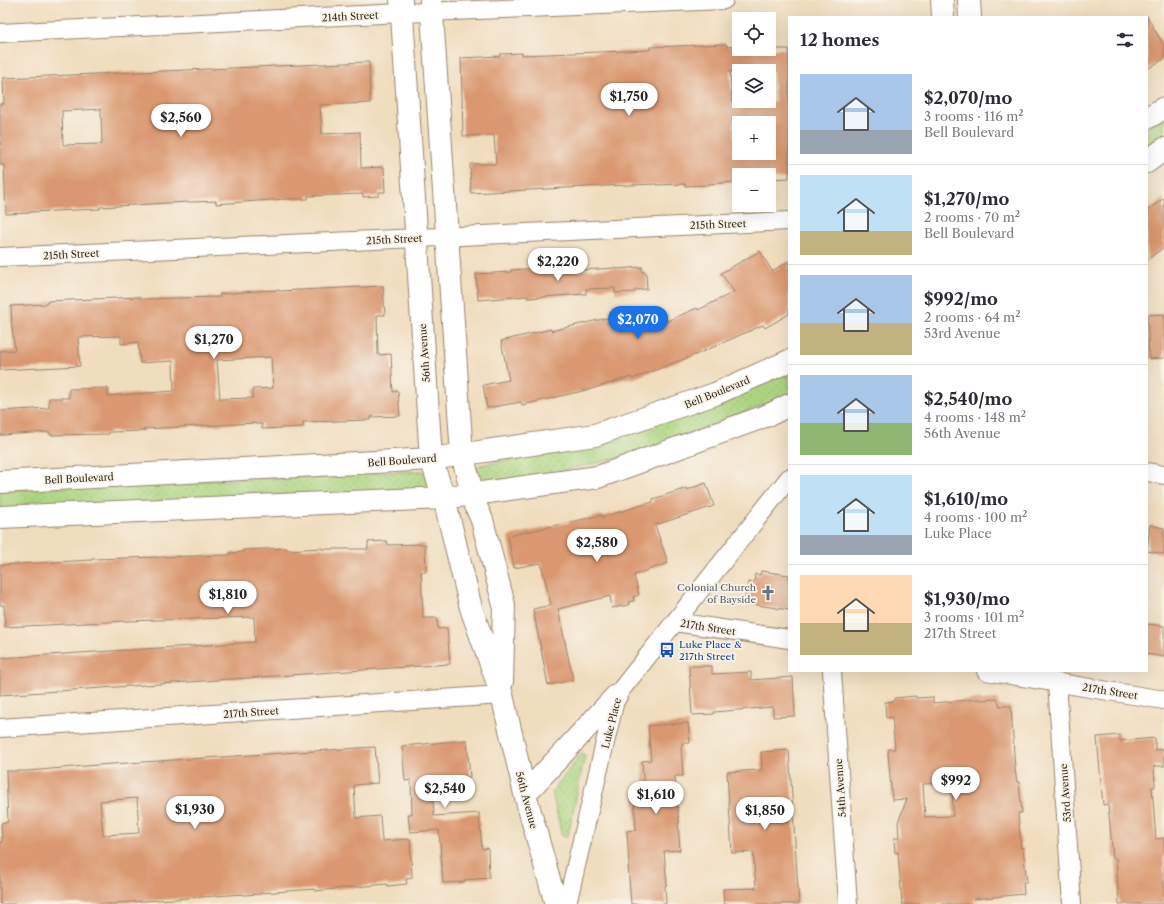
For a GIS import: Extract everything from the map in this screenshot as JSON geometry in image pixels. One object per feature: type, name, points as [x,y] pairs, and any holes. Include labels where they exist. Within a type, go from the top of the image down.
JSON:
[{"type":"street","name":"214th Street","points":[[0,32],[402,7],[724,0]]},
{"type":"street","points":[[942,0],[943,16]]},
{"type":"street","points":[[969,0],[970,16]]},
{"type":"street","name":"56th Avenue","points":[[431,6],[462,455],[472,494],[482,520],[504,604],[502,695]]},
{"type":"street","name":"56th Avenue","points":[[402,7],[431,459],[444,498],[471,608],[502,695],[525,794],[556,904]]},
{"type":"street","points":[[1148,117],[1164,108]]},
{"type":"street","points":[[1148,161],[1164,150]]},
{"type":"street","name":"215th Street","points":[[0,258],[788,221]]},
{"type":"street","name":"Bell Boulevard","points":[[0,482],[431,459],[595,435],[715,394],[788,361]]},
{"type":"street","points":[[0,517],[444,498],[598,477],[771,414],[788,406]]},
{"type":"street","points":[[1148,472],[1164,475]]},
{"type":"street","name":"Luke Place","points":[[567,904],[616,696],[788,479]]},
{"type":"street","name":"217th Street","points":[[675,622],[788,639]]},
{"type":"street","name":"54th Avenue","points":[[832,672],[848,904]]},
{"type":"street","name":"217th Street","points":[[992,672],[1164,700]]},
{"type":"street","name":"53rd Avenue","points":[[1057,683],[1072,904]]},
{"type":"street","name":"217th Street","points":[[0,728],[502,695]]},
{"type":"street","points":[[525,794],[616,696]]},
{"type":"green space","points":[[1164,117],[1164,141],[1148,151],[1148,126]]},
{"type":"green space","points":[[788,372],[788,395],[645,450],[619,458],[553,473],[480,484],[476,468],[480,465],[587,445]]},
{"type":"green space","points":[[422,471],[426,473],[431,484],[426,490],[0,511],[0,490]]},
{"type":"green space","points":[[581,754],[585,755],[568,835],[565,838],[562,836],[552,792]]},
{"type":"building","points":[[1148,18],[1164,46],[1164,59],[1148,68]]},
{"type":"building","points":[[726,44],[727,47],[732,46],[732,56],[776,56],[776,49],[788,49],[788,178],[776,179],[776,168],[732,168],[732,182],[708,185],[685,186],[685,184],[657,184],[471,193],[470,164],[496,164],[494,135],[463,136],[461,58],[500,56],[500,54],[522,53],[522,55],[650,50],[650,47]]},
{"type":"building","points":[[369,62],[370,103],[320,105],[322,134],[360,132],[361,168],[384,167],[385,192],[379,192],[379,196],[363,197],[363,194],[308,196],[308,199],[285,199],[216,204],[216,201],[167,203],[100,207],[100,209],[6,214],[4,165],[0,165],[0,104],[4,104],[3,78]],"holes":[[[101,109],[102,144],[63,145],[62,111]]]},
{"type":"building","points":[[1164,198],[1164,247],[1148,259],[1148,210]]},
{"type":"building","points":[[760,251],[772,271],[788,262],[788,315],[765,328],[763,325],[695,355],[632,379],[631,377],[591,389],[522,405],[521,402],[487,408],[483,385],[509,380],[501,341],[641,310],[647,326],[665,320],[665,322],[697,308],[698,310],[734,292],[721,273]]},
{"type":"building","points":[[564,266],[564,271],[642,267],[642,272],[646,272],[647,289],[635,290],[635,292],[615,293],[615,288],[586,289],[586,294],[528,298],[527,296],[478,300],[476,274]]},
{"type":"building","points":[[383,286],[385,315],[377,315],[378,355],[391,354],[393,392],[398,391],[400,416],[371,417],[371,420],[303,422],[303,427],[262,429],[262,424],[255,423],[144,429],[144,431],[109,432],[109,434],[50,435],[50,432],[0,435],[0,411],[49,408],[49,398],[69,398],[69,389],[108,388],[108,396],[174,391],[173,361],[140,363],[138,342],[121,344],[121,336],[78,337],[80,366],[0,370],[0,351],[15,350],[11,306],[46,304],[48,301],[140,297],[140,299],[220,297],[220,294]],"holes":[[[271,357],[273,388],[253,389],[253,398],[220,399],[217,360]]]},
{"type":"building","points":[[1164,314],[1164,358],[1149,359],[1148,315]]},
{"type":"building","points":[[706,483],[714,506],[655,525],[668,563],[634,575],[639,595],[633,597],[634,601],[628,602],[629,605],[612,608],[610,596],[558,609],[573,680],[548,685],[533,609],[551,605],[541,563],[514,568],[508,536],[602,515],[602,517],[653,502],[653,499],[687,488],[687,490]]},
{"type":"building","points":[[1150,525],[1164,528],[1164,554],[1148,551]]},
{"type":"building","points":[[387,541],[388,545],[425,544],[426,572],[421,572],[423,618],[437,618],[438,629],[447,628],[450,664],[0,695],[0,658],[255,642],[254,617],[5,627],[4,605],[0,605],[0,565],[92,559],[230,555],[230,553],[243,552],[243,550],[287,548],[287,550],[322,548],[368,549],[368,542]]},
{"type":"building","name":"Colonial Church of Bayside","points":[[761,571],[788,575],[788,610],[745,603],[749,582],[754,583],[755,574],[760,575]]},
{"type":"building","points":[[1148,624],[1164,626],[1164,657],[1148,654]]},
{"type":"building","points":[[689,666],[712,666],[712,674],[751,672],[751,680],[793,677],[795,716],[773,717],[773,707],[692,715]]},
{"type":"building","points":[[916,696],[916,698],[933,697],[933,703],[997,699],[1000,706],[1011,706],[1015,770],[1017,782],[1019,782],[1022,813],[1018,813],[1021,848],[1023,848],[1027,882],[1023,882],[1024,894],[974,899],[975,904],[902,904],[898,852],[895,853],[894,838],[899,838],[898,822],[907,799],[892,800],[888,753],[889,749],[895,749],[892,717],[886,718],[885,702],[895,701],[895,698]],"holes":[[[952,783],[953,816],[925,817],[923,784]]]},
{"type":"building","points":[[688,723],[690,743],[682,743],[683,746],[681,746],[683,776],[675,776],[680,850],[664,851],[667,885],[665,885],[666,904],[631,904],[627,831],[636,830],[634,795],[644,795],[642,761],[651,760],[648,726]]},
{"type":"building","points":[[1120,735],[1120,741],[1155,738],[1155,750],[1164,749],[1164,766],[1154,766],[1155,787],[1152,787],[1156,839],[1164,838],[1164,904],[1119,904],[1116,858],[1113,858],[1108,804],[1103,805],[1097,737]]},
{"type":"building","points":[[467,740],[470,777],[432,779],[434,816],[479,813],[482,849],[488,848],[489,878],[464,880],[465,882],[443,883],[439,830],[410,832],[408,814],[412,814],[411,780],[405,781],[402,746]]},
{"type":"building","points":[[375,747],[378,783],[354,785],[356,818],[380,816],[382,841],[410,839],[412,878],[406,879],[407,884],[388,886],[387,884],[315,891],[315,889],[117,904],[0,904],[0,842],[2,842],[1,823],[8,822],[6,771],[28,771],[97,765]],"holes":[[[137,798],[139,833],[103,835],[100,801]]]},
{"type":"building","points":[[789,750],[799,904],[724,904],[723,889],[756,888],[753,852],[732,853],[727,772],[762,770],[761,752]]},
{"type":"place","name":"Colonial Church of Bayside","points":[[768,593]]},
{"type":"place","name":"Luke Place & 217th Street","points":[[667,650]]}]
